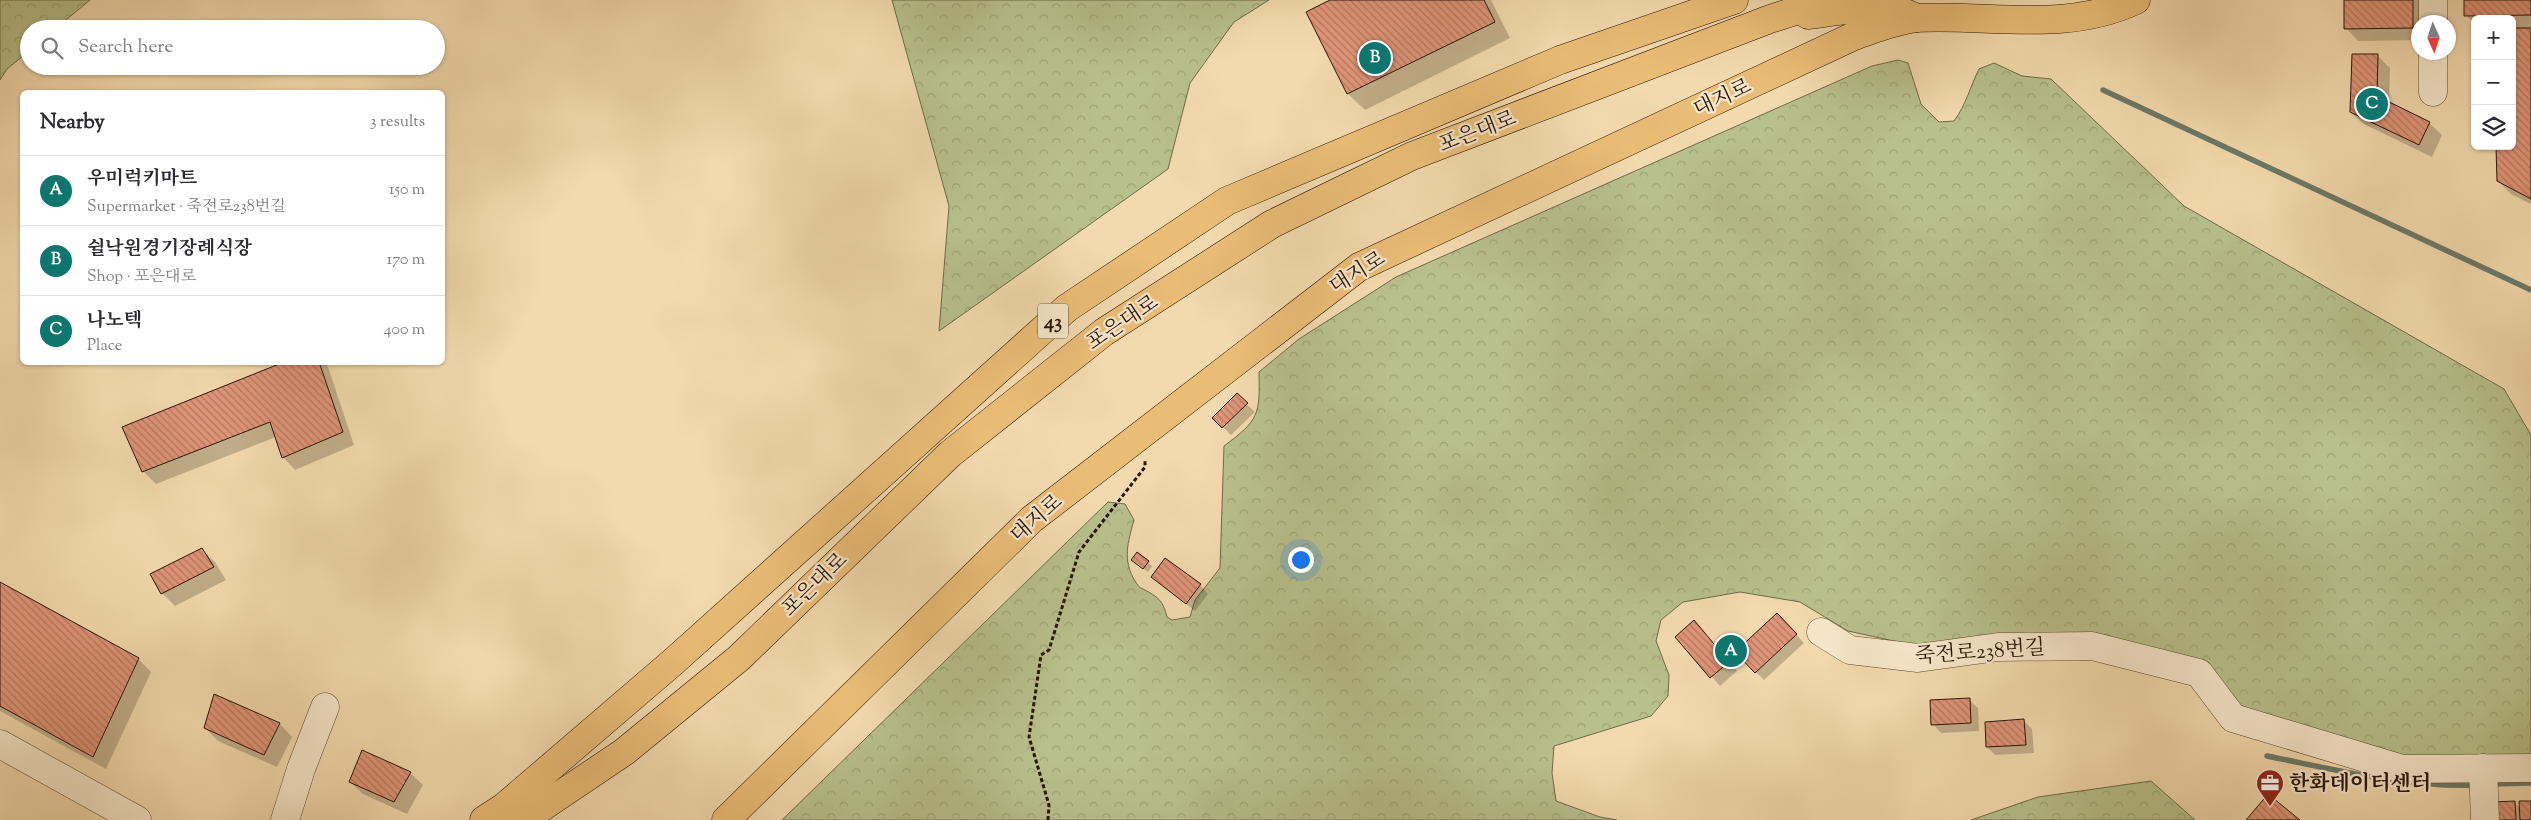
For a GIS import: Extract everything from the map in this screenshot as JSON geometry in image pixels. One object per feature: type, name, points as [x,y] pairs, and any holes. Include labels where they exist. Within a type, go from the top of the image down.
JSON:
[{"type":"main road","name":"포은대로","points":[[484,820],[504,807],[673,662],[1067,308],[1227,201],[1560,60],[1734,0]]},
{"type":"main road","name":"포은대로","points":[[523,820],[624,752],[739,658],[950,454],[1104,332],[1272,224],[1412,156],[1770,19],[1828,0]]},
{"type":"main road","name":"대지로","points":[[726,820],[1032,519],[1359,267],[1854,36],[1886,24],[1916,18],[2031,20],[2078,18],[2106,12],[2136,0]]},
{"type":"main road","points":[[1770,19],[1877,8],[1904,11],[1916,18]]},
{"type":"street","points":[[2433,0],[2433,15]]},
{"type":"street","points":[[2432,92],[2433,60]]},
{"type":"street","name":"죽전로238번길","points":[[1821,632],[1850,650],[1918,658],[1998,647],[2092,646],[2199,673],[2233,718],[2402,769],[2531,768]]},
{"type":"street","points":[[285,820],[301,769],[325,707]]},
{"type":"street","points":[[0,744],[137,820]]},
{"type":"street","points":[[2483,768],[2485,811]]},
{"type":"path","points":[[1048,820],[1049,806],[1029,737],[1041,654],[1049,650],[1079,552],[1145,467],[1146,432]]},
{"type":"green space","points":[[0,0],[90,0],[66,20],[20,20],[20,58],[7,69],[0,80]]},
{"type":"green space","points":[[892,0],[1269,0],[1234,22],[1190,83],[1168,169],[939,331],[949,206]]},
{"type":"green space","points":[[1898,60],[1908,63],[1921,104],[1939,122],[1954,121],[1965,102],[1979,69],[1994,63],[2022,76],[2051,79],[2184,206],[2504,389],[2531,435],[2531,759],[2405,759],[2237,709],[2200,664],[1917,646],[1848,631],[1800,602],[1740,592],[1683,602],[1661,620],[1656,641],[1669,675],[1668,696],[1651,716],[1554,746],[1552,773],[1556,801],[1600,817],[1617,820],[782,820],[1108,502],[1125,504],[1134,520],[1128,543],[1127,558],[1137,585],[1153,594],[1159,600],[1164,607],[1167,617],[1172,620],[1190,617],[1195,600],[1220,568],[1224,446],[1244,430],[1255,415],[1259,398],[1259,372],[1299,339],[1396,277],[1872,66]]},
{"type":"green space","points":[[2151,781],[2195,820],[1971,820],[2038,797]]},
{"type":"building","points":[[1330,0],[1484,0],[1495,22],[1347,94],[1306,12]]},
{"type":"building","points":[[2344,0],[2413,0],[2411,28],[2344,29]]},
{"type":"building","points":[[2464,0],[2531,0],[2531,15],[2464,16]]},
{"type":"building","points":[[2516,28],[2531,28],[2531,199],[2497,181],[2496,150],[2516,150]]},
{"type":"building","points":[[2352,54],[2378,54],[2377,96],[2430,122],[2419,145],[2350,112]]},
{"type":"building","points":[[277,365],[320,365],[343,432],[282,458],[270,422],[142,472],[122,427]]},
{"type":"building","points":[[1237,393],[1248,403],[1222,428],[1212,418]]},
{"type":"building","points":[[202,548],[214,567],[161,594],[150,574]]},
{"type":"building","points":[[1137,552],[1149,561],[1143,569],[1131,560]]},
{"type":"building","points":[[1165,558],[1201,584],[1186,604],[1151,577]]},
{"type":"building","points":[[0,582],[139,658],[93,757],[0,706]]},
{"type":"building","points":[[1777,613],[1797,634],[1755,673],[1735,652]]},
{"type":"building","points":[[1694,620],[1729,662],[1710,678],[1675,637]]},
{"type":"building","points":[[214,694],[280,723],[264,755],[204,728]]},
{"type":"building","points":[[1970,698],[1971,723],[1931,725],[1930,700]]},
{"type":"building","points":[[2024,719],[2026,745],[1986,747],[1985,722]]},
{"type":"building","points":[[362,750],[411,772],[394,802],[349,782]]},
{"type":"building","name":"한화데이터센터","points":[[2268,794],[2300,820],[2246,820]]},
{"type":"building","points":[[2515,801],[2516,820],[2493,820],[2493,802]]},
{"type":"building","points":[[2519,801],[2531,801],[2531,820],[2520,820]]},
{"type":"waterway","points":[[2103,90],[2531,290]]},
{"type":"waterway","points":[[2267,756],[2398,781],[2424,784],[2477,785]]},
{"type":"waterway","points":[[2491,784],[2531,783]]},
{"type":"place","name":"쉴낙원경기장례식장","points":[[1375,58]]},
{"type":"place","name":"나노텍","points":[[2372,104]]},
{"type":"place","name":"우미럭키마트","points":[[1731,651]]},
{"type":"place","name":"한화데이터센터","points":[[2270,807]]}]
